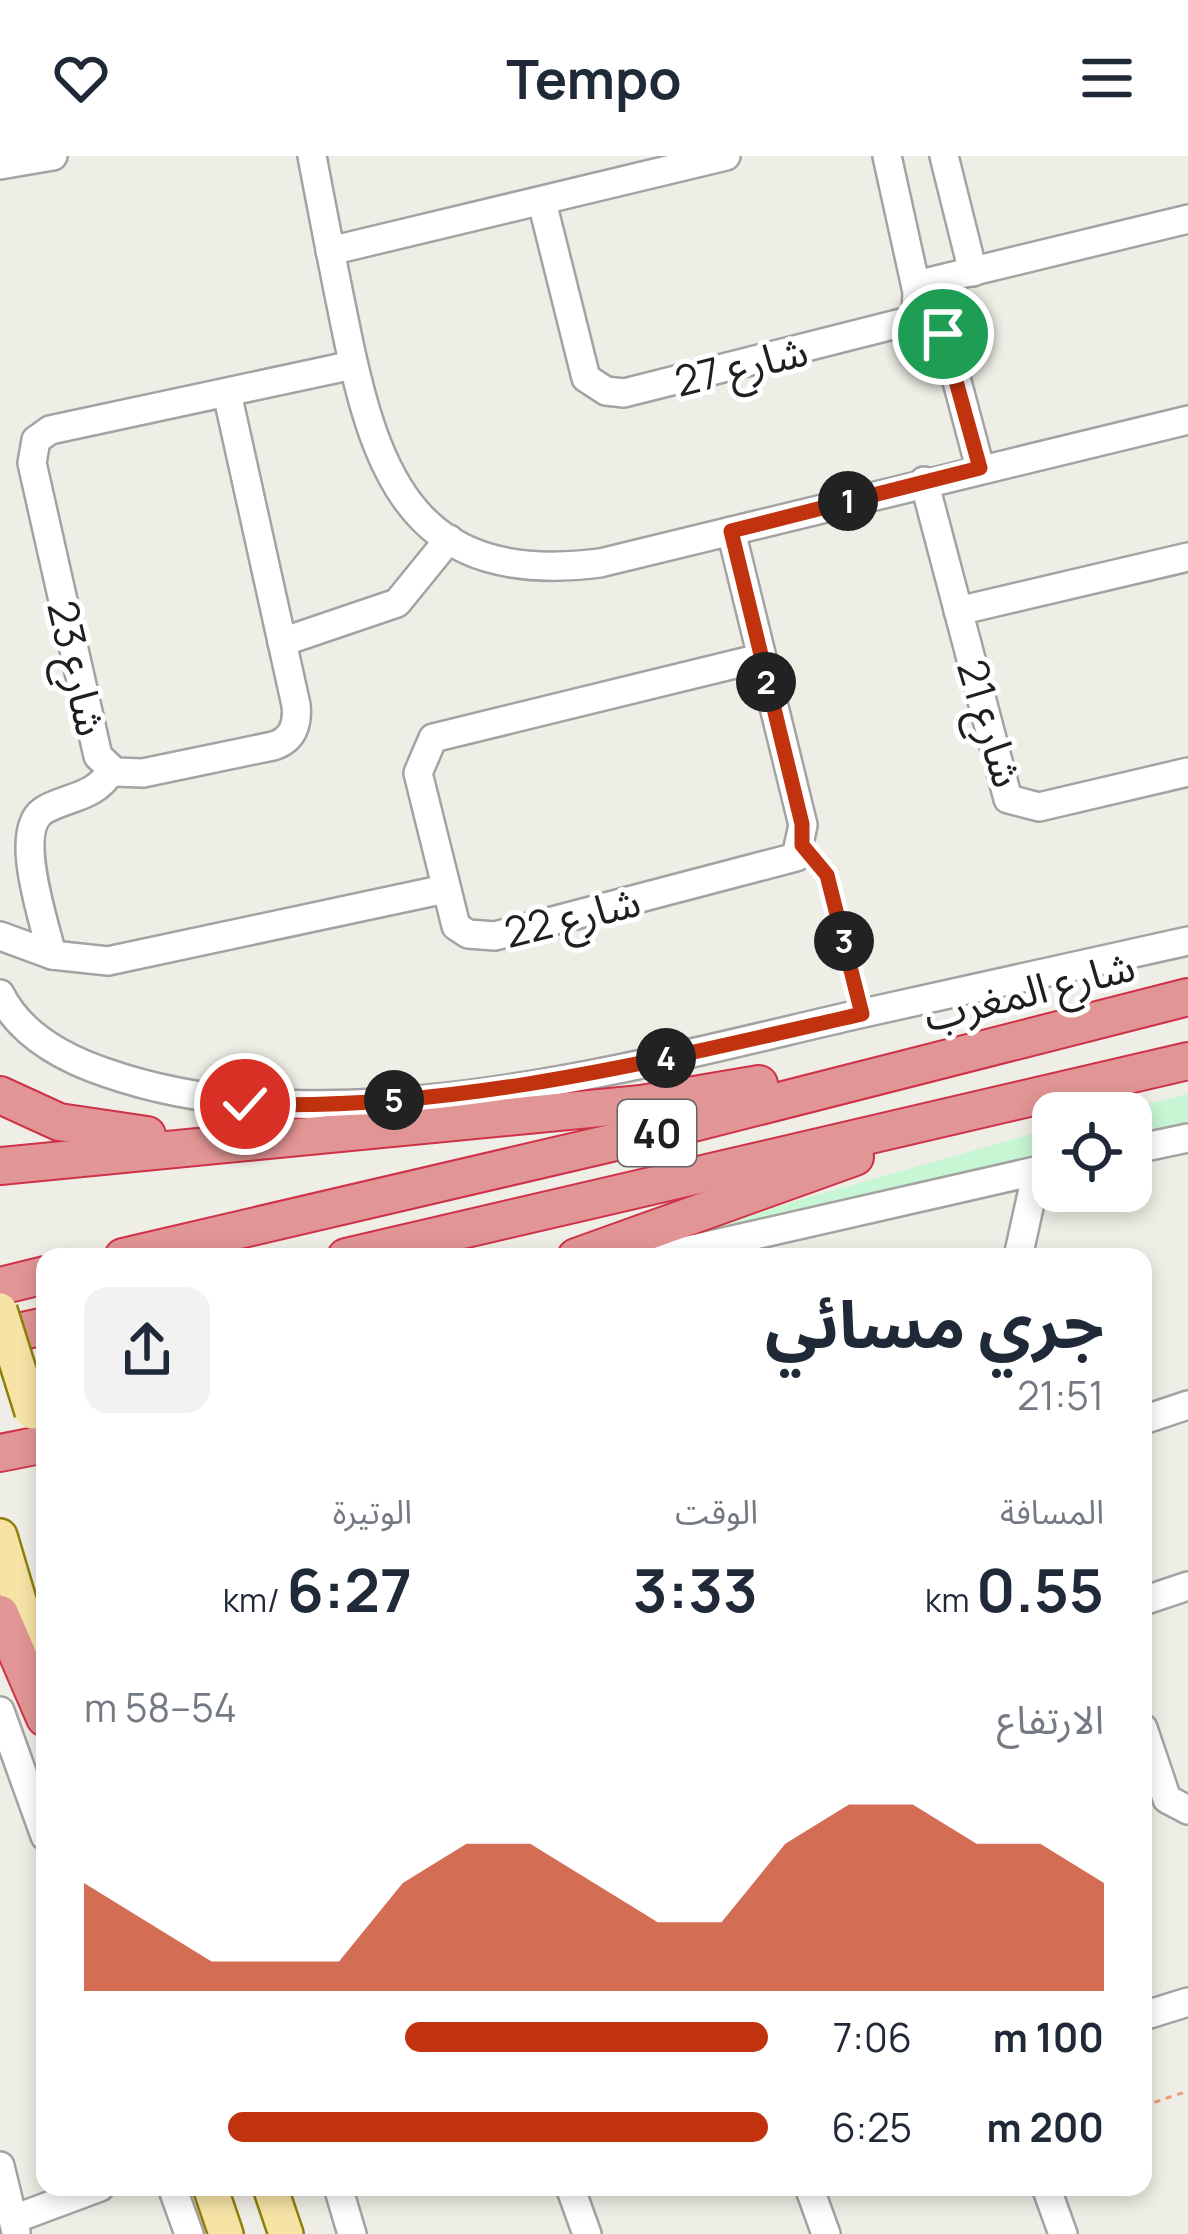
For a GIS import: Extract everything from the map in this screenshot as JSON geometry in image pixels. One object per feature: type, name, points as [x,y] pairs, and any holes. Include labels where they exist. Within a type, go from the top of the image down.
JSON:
[{"type":"highway","name":"شارع المغرب","points":[[162,1248],[654,1133],[1188,997]]},
{"type":"highway","points":[[0,1166],[641,1104],[987,1046]]},
{"type":"highway","name":"40","points":[[384,1248],[1188,1061]]},
{"type":"highway","points":[[0,1095],[59,1122],[228,1142]]},
{"type":"highway","points":[[600,1248],[976,1109]]},
{"type":"highway","points":[[0,1286],[36,1277]]},
{"type":"highway","points":[[0,1336],[36,1328]]},
{"type":"highway","points":[[0,1454],[36,1442]]},
{"type":"highway","points":[[0,1614],[36,1697]]},
{"type":"main road","points":[[0,1310],[36,1424]]},
{"type":"main road","points":[[0,1536],[36,1659]]},
{"type":"main road","points":[[213,2196],[226,2234]]},
{"type":"main road","points":[[273,2196],[286,2234]]},
{"type":"street","points":[[0,164],[53,156]]},
{"type":"street","points":[[312,156],[353,364],[386,473],[408,505],[449,539],[501,561],[557,567],[622,559],[923,481],[1188,420]]},
{"type":"street","points":[[330,251],[726,156]]},
{"type":"street","points":[[886,156],[916,298],[946,340],[980,468]]},
{"type":"street","points":[[944,156],[973,272]]},
{"type":"street","name":"شارع 27","points":[[542,202],[586,378],[606,391],[624,394],[896,328],[916,298],[973,272],[1188,219]]},
{"type":"street","name":"شارع 23","points":[[227,393],[297,712],[287,740],[143,772],[112,771],[98,756],[32,463],[33,446],[50,430],[353,364]]},
{"type":"street","name":"شارع 21","points":[[923,481],[1003,787],[1014,803],[1039,807],[1188,772]]},
{"type":"street","points":[[731,531],[802,824],[802,845]]},
{"type":"street","points":[[282,641],[397,603],[449,539]]},
{"type":"street","name":"شارع 21","points":[[958,611],[1188,557]]},
{"type":"street","name":"شارع 22","points":[[760,658],[433,738],[418,773],[456,926],[489,938],[789,862],[802,845]]},
{"type":"street","points":[[52,955],[28,848],[29,831],[38,814],[87,794],[112,771]]},
{"type":"street","points":[[0,936],[52,955],[90,961],[130,958],[445,889]]},
{"type":"street","points":[[0,994],[31,1033],[91,1068],[182,1096],[279,1106],[435,1097],[586,1075],[1188,940]]},
{"type":"street","points":[[1152,1146],[1188,1138]]},
{"type":"street","points":[[698,1248],[1032,1172]]},
{"type":"street","points":[[1021,1248],[1032,1211]]},
{"type":"street","points":[[1152,1417],[1188,1405]]},
{"type":"street","points":[[1152,1598],[1188,1586]]},
{"type":"street","points":[[0,1711],[36,1811]]},
{"type":"street","points":[[1152,1756],[1166,1799],[1188,1810]]},
{"type":"street","points":[[1152,2014],[1188,2002]]},
{"type":"street","points":[[0,2166],[15,2227],[81,2196]]},
{"type":"street","points":[[174,2196],[182,2232]]},
{"type":"street","points":[[341,2196],[352,2234]]},
{"type":"street","points":[[573,2196],[587,2234]]},
{"type":"street","points":[[812,2196],[826,2234]]},
{"type":"street","points":[[1049,2196],[1063,2234]]},
{"type":"path","points":[[802,845],[827,875],[862,1014]]},
{"type":"path","points":[[1152,2103],[1188,2091]]},
{"type":"green space","points":[[1188,1094],[1188,1147],[1152,1155],[1152,1103]]},
{"type":"green space","points":[[1032,1134],[1032,1180],[727,1248],[656,1248],[792,1202]]},
{"type":"route","points":[[245,1104],[435,1097],[586,1075],[862,1014],[827,875],[802,845],[802,824],[731,531],[980,468],[943,334]]}]
